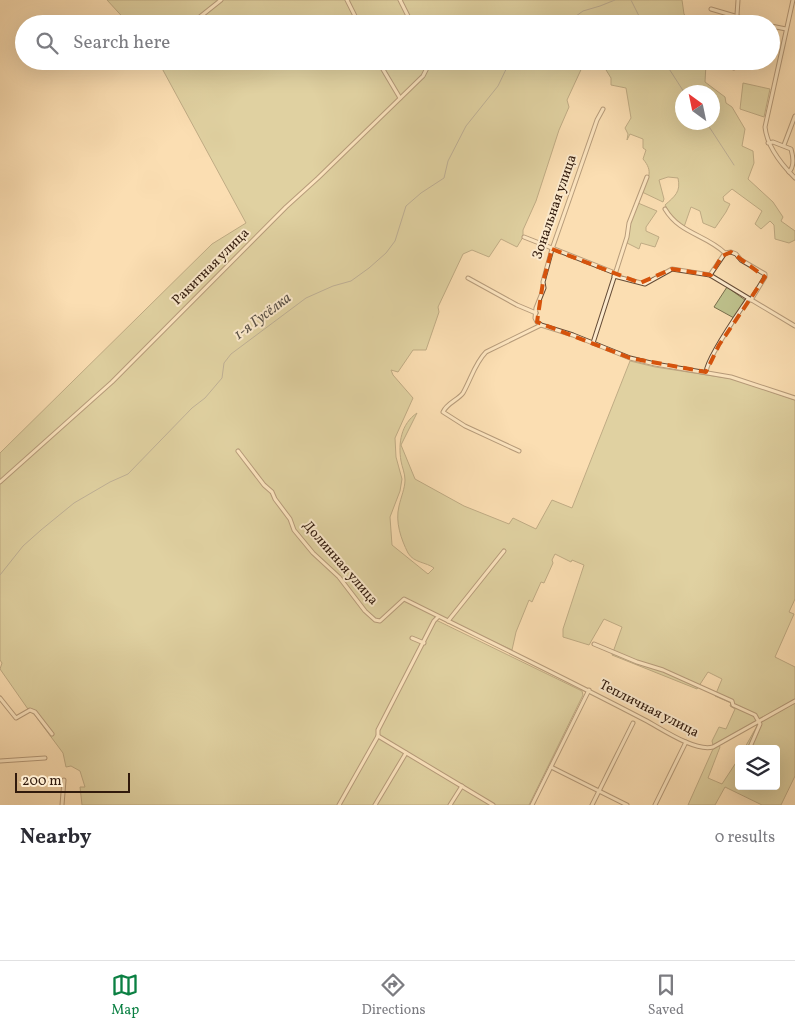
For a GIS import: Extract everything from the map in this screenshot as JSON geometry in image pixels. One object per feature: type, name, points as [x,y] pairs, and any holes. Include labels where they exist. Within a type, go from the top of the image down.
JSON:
[{"type":"street","points":[[202,15],[221,0]]},
{"type":"street","points":[[347,0],[354,15]]},
{"type":"street","points":[[400,0],[408,15]]},
{"type":"street","points":[[711,9],[737,15],[738,0]]},
{"type":"street","points":[[780,57],[793,0]]},
{"type":"street","points":[[780,28],[786,29]]},
{"type":"street","points":[[383,70],[400,98]]},
{"type":"street","name":"Ракитная улица","points":[[0,482],[112,382],[286,207],[423,76],[426,70]]},
{"type":"street","points":[[777,70],[765,127],[768,143],[795,178]]},
{"type":"street","name":"Зональная улица","points":[[536,313],[544,288],[543,282],[552,249],[597,120],[603,109]]},
{"type":"street","points":[[784,145],[795,116]]},
{"type":"street","points":[[768,143],[773,142],[791,149],[794,156],[792,169],[789,172]]},
{"type":"street","points":[[593,343],[627,237],[629,223],[647,177]]},
{"type":"street","points":[[664,209],[677,224],[725,253],[731,252],[736,254],[741,260],[765,274],[765,277],[719,345],[707,366],[706,372]]},
{"type":"street","points":[[524,237],[615,275],[645,284],[672,269],[710,275],[795,326]]},
{"type":"street","points":[[710,275],[725,253]]},
{"type":"street","points":[[468,278],[517,305],[536,313],[537,322],[542,325],[574,334],[630,358],[731,377],[795,398]]},
{"type":"street","points":[[518,451],[465,426],[443,412],[445,408],[461,395],[481,357],[486,352],[542,325]]},
{"type":"street","name":"Долинная улица","points":[[238,451],[264,485],[272,492],[290,519],[294,530],[375,620],[380,621],[404,599],[582,687]]},
{"type":"street","points":[[448,621],[504,552]]},
{"type":"street","points":[[339,805],[378,736],[378,730],[424,643],[434,620],[438,617]]},
{"type":"street","points":[[412,638],[424,643]]},
{"type":"street","points":[[594,644],[637,662],[663,670],[732,701],[733,705],[755,715],[760,724],[751,745]]},
{"type":"street","name":"Тепличная улица","points":[[582,687],[699,748],[708,749],[713,747],[759,721]]},
{"type":"street","points":[[532,805],[588,690]]},
{"type":"street","points":[[0,698],[16,718],[30,710],[35,712],[52,734]]},
{"type":"street","points":[[759,721],[795,701]]},
{"type":"street","points":[[592,805],[633,723]]},
{"type":"street","points":[[378,736],[493,805]]},
{"type":"street","points":[[655,805],[686,742]]},
{"type":"street","points":[[375,805],[406,753]]},
{"type":"street","points":[[0,761],[45,758]]},
{"type":"street","points":[[551,767],[627,805]]},
{"type":"street","points":[[62,805],[64,780]]},
{"type":"street","points":[[450,805],[462,786]]},
{"type":"highlighted area","points":[[552,249],[640,283],[672,269],[711,275],[722,256],[731,252],[765,277],[719,345],[706,372],[630,358],[537,322],[543,282]]},
{"type":"green space","points":[[107,0],[682,0],[685,15],[121,15]]},
{"type":"green space","points":[[163,70],[581,70],[567,100],[569,107],[559,130],[536,201],[523,230],[523,237],[517,247],[501,239],[489,257],[472,250],[463,254],[438,307],[439,312],[426,350],[413,350],[398,372],[391,370],[393,375],[413,398],[395,438],[396,457],[402,479],[400,491],[390,517],[392,545],[428,574],[434,568],[417,561],[408,553],[398,524],[398,512],[405,480],[400,454],[402,434],[407,423],[417,413],[401,445],[415,479],[464,506],[509,524],[513,518],[536,529],[552,500],[572,508],[630,361],[655,367],[733,379],[795,400],[795,599],[789,612],[794,614],[775,657],[795,667],[795,699],[713,745],[712,741],[719,727],[726,729],[735,709],[730,706],[731,703],[715,696],[722,679],[708,672],[697,689],[612,655],[622,627],[604,619],[589,645],[563,637],[563,629],[584,565],[572,560],[571,562],[555,554],[544,583],[541,582],[532,602],[529,600],[516,632],[512,650],[436,615],[397,691],[436,620],[582,691],[583,695],[529,805],[495,805],[416,758],[491,805],[82,805],[80,787],[85,787],[80,771],[71,766],[66,767],[63,753],[34,714],[30,712],[0,669],[2,663],[0,660],[0,453],[212,244],[246,223]]},
{"type":"green space","points":[[606,70],[706,70],[705,82],[709,85],[675,85],[675,130],[720,130],[720,93],[725,97],[726,103],[732,107],[745,129],[742,146],[753,151],[754,163],[748,179],[773,202],[783,217],[781,221],[795,231],[795,240],[789,243],[775,239],[774,225],[770,221],[761,229],[755,224],[762,211],[732,189],[723,197],[724,201],[730,204],[715,228],[703,223],[700,211],[691,207],[684,227],[672,217],[665,205],[678,190],[678,178],[668,177],[659,180],[664,199],[663,202],[642,192],[649,175],[648,168],[643,159],[646,150],[643,148],[643,139],[630,134],[627,140],[628,134],[625,128],[631,118],[626,88],[611,85],[611,78]]},
{"type":"green space","points":[[743,83],[770,89],[764,117],[740,109]]},
{"type":"green space","points":[[638,203],[657,211],[646,227],[646,231],[659,237],[655,247],[641,243],[639,249],[627,243],[630,224]]},
{"type":"green space","points":[[727,287],[745,300],[734,318],[714,307]]},
{"type":"green space","points":[[795,703],[795,776],[781,805],[762,805],[725,787],[715,805],[688,805],[713,749],[719,745],[720,747],[708,778],[722,784],[735,764],[735,790],[780,790],[780,745],[746,745],[757,726],[756,724]]},
{"type":"waterway","name":"1-я Гусёлка","points":[[577,15],[583,11],[615,0]]},
{"type":"waterway","points":[[631,0],[638,15]]},
{"type":"waterway","name":"1-я Гусёлка","points":[[0,575],[23,546],[74,503],[128,474],[192,408],[205,398],[222,378],[224,363],[231,354],[306,298],[333,286],[351,281],[386,253],[395,241],[406,206],[421,193],[444,178],[448,161],[466,126],[498,86],[506,70]]},
{"type":"waterway","points":[[670,70],[679,85]]},
{"type":"waterway","points":[[711,130],[734,165]]}]
